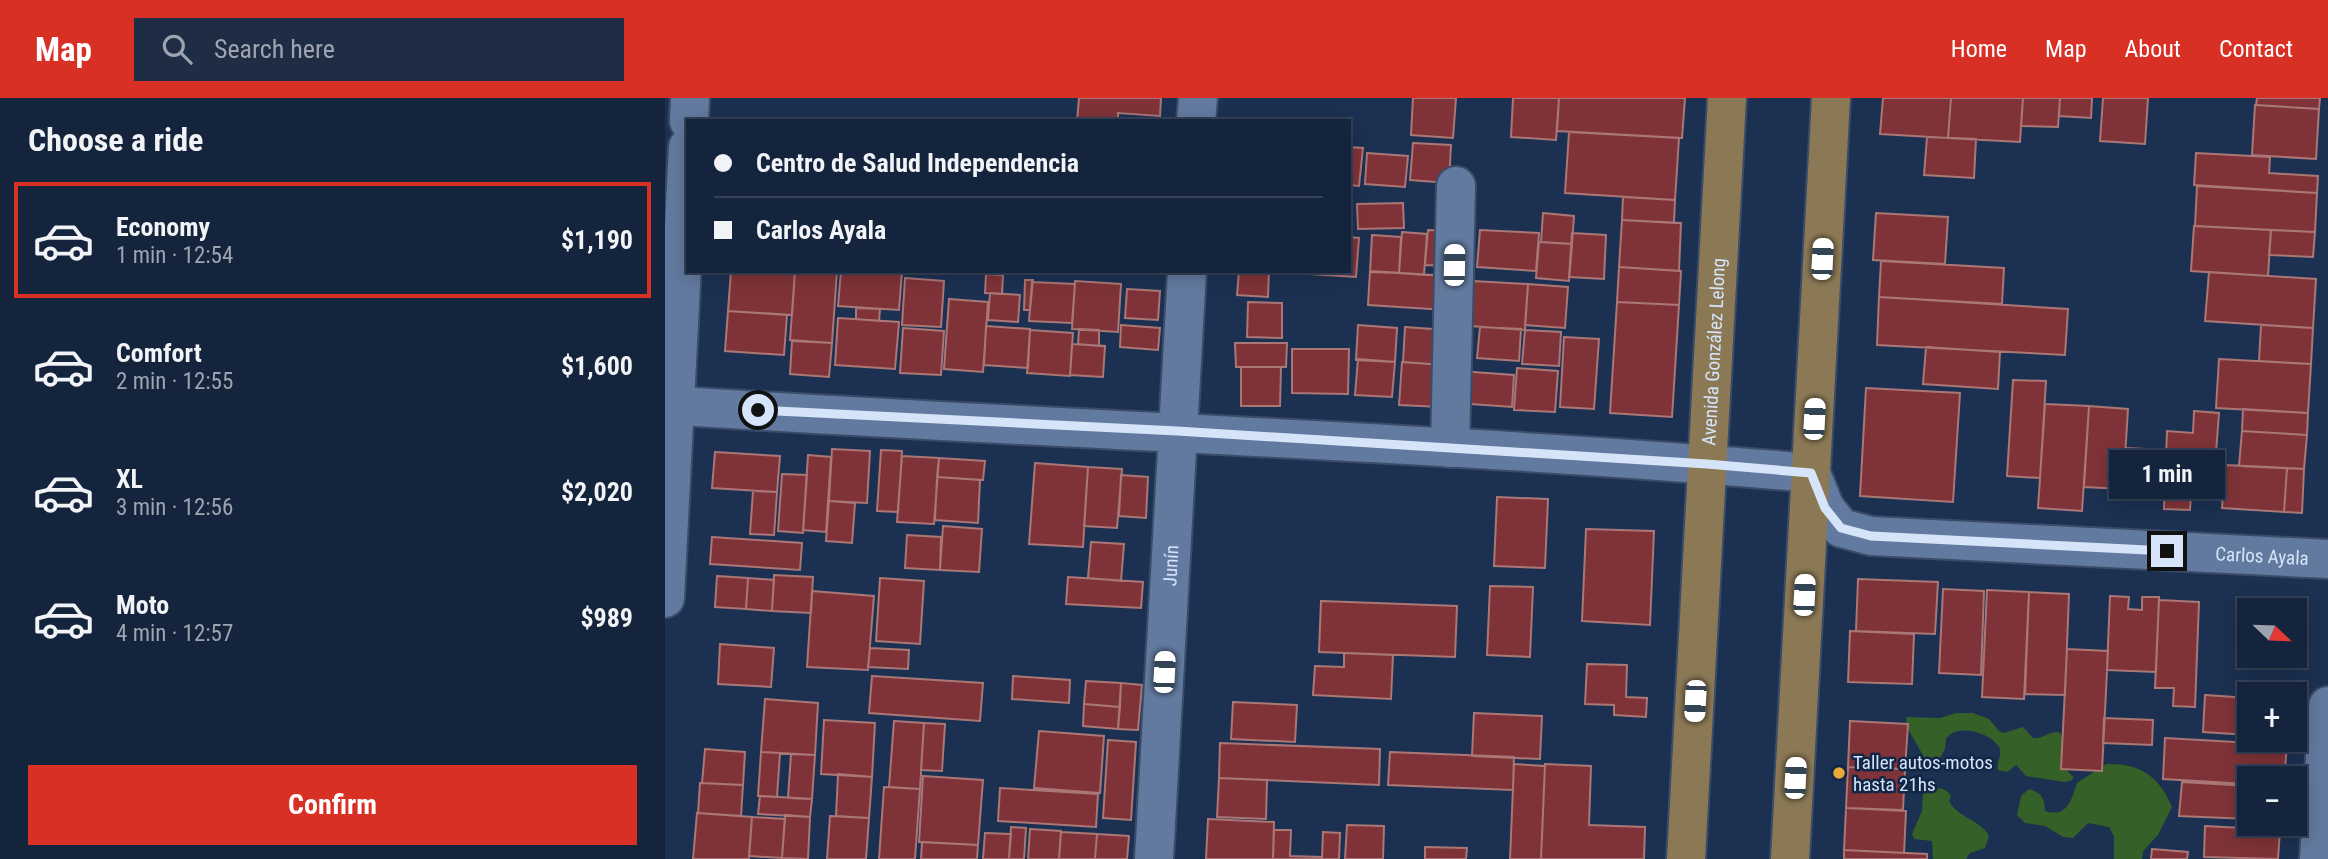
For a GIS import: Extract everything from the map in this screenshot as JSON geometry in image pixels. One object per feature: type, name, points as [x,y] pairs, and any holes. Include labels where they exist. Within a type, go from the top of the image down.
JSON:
[{"type":"main road","name":"Avenida González Lelong","points":[[1686,859],[1727,98]]},
{"type":"main road","points":[[1790,859],[1831,98]]},
{"type":"street","points":[[689,119],[690,98]]},
{"type":"street","points":[[1196,119],[1198,98]]},
{"type":"street","points":[[665,598],[670,406],[686,176]]},
{"type":"street","points":[[1450,448],[1456,186]]},
{"type":"street","name":"Junín","points":[[1154,859],[1187,273]]},
{"type":"street","points":[[670,406],[1177,431],[1707,464],[1811,473]]},
{"type":"street","name":"Carlos Ayala","points":[[1811,473],[1825,508],[1841,528],[1871,536],[2328,559]]},
{"type":"street","points":[[2319,859],[2328,706]]},
{"type":"green space","points":[[1956,713],[1973,713],[1989,719],[2004,733],[2023,727],[2033,738],[2059,732],[2065,744],[2064,767],[2074,778],[2064,782],[2026,776],[2016,765],[2007,772],[1998,770],[2000,749],[1997,744],[1987,736],[1967,731],[1954,732],[1946,738],[1945,749],[1940,758],[1930,762],[1925,759],[1907,727],[1906,717],[1940,718]]},
{"type":"green space","points":[[2106,764],[2129,766],[2147,774],[2161,787],[2172,807],[2158,835],[2143,851],[2142,859],[2114,859],[2114,836],[2109,827],[2088,823],[2073,838],[2063,837],[2045,826],[2025,823],[2017,815],[2021,796],[2029,789],[2041,797],[2045,811],[2052,813],[2063,810],[2070,802],[2077,783]]},
{"type":"green space","points":[[1933,788],[1947,791],[1953,807],[1981,826],[1989,836],[1985,848],[1970,853],[1966,859],[1933,859],[1932,841],[1914,839],[1912,834],[1922,811],[1923,793]]},
{"type":"building","points":[[1079,98],[1161,98],[1160,116],[1118,113],[1118,119],[1077,119]]},
{"type":"building","points":[[1413,98],[1456,98],[1453,138],[1411,135]]},
{"type":"building","points":[[1513,98],[1559,98],[1556,140],[1511,137]]},
{"type":"building","points":[[1559,98],[1685,98],[1682,138],[1557,131]]},
{"type":"building","points":[[1883,98],[1951,98],[1948,138],[1880,134]]},
{"type":"building","points":[[1951,98],[2023,98],[2020,142],[1948,138]]},
{"type":"building","points":[[2023,98],[2060,98],[2058,127],[2021,126]]},
{"type":"building","points":[[2060,98],[2092,98],[2091,118],[2059,116]]},
{"type":"building","points":[[2103,98],[2148,98],[2145,144],[2100,141]]},
{"type":"building","points":[[2257,98],[2320,98],[2319,109],[2256,105]]},
{"type":"building","points":[[2255,105],[2319,109],[2316,159],[2252,155]]},
{"type":"building","points":[[1569,132],[1679,138],[1675,200],[1565,193]]},
{"type":"building","points":[[1927,137],[1976,139],[1974,178],[1924,175]]},
{"type":"building","points":[[1413,143],[1451,145],[1449,183],[1410,180]]},
{"type":"building","points":[[1351,147],[1363,148],[1359,186],[1351,185]]},
{"type":"building","points":[[1367,153],[1408,156],[1405,187],[1365,184]]},
{"type":"building","points":[[2196,153],[2270,157],[2269,173],[2318,176],[2317,193],[2194,185]]},
{"type":"building","points":[[2197,186],[2317,193],[2315,232],[2195,226]]},
{"type":"building","points":[[1623,197],[1675,200],[1674,223],[1622,220]]},
{"type":"building","points":[[1403,203],[1404,228],[1358,229],[1357,204]]},
{"type":"building","points":[[1543,213],[1574,216],[1572,244],[1541,242]]},
{"type":"building","points":[[1876,213],[1948,217],[1945,264],[1873,260]]},
{"type":"building","points":[[1622,220],[1681,223],[1679,271],[1619,267]]},
{"type":"building","points":[[2194,226],[2271,230],[2268,276],[2191,271]]},
{"type":"building","points":[[1428,230],[1452,231],[1450,266],[1425,265]]},
{"type":"building","points":[[1480,230],[1539,233],[1536,271],[1477,267]]},
{"type":"building","points":[[2271,230],[2315,232],[2313,257],[2269,255]]},
{"type":"building","points":[[1402,232],[1427,234],[1424,275],[1399,273]]},
{"type":"building","points":[[1572,233],[1606,235],[1604,279],[1569,277]]},
{"type":"building","points":[[1372,235],[1401,237],[1399,273],[1370,272]]},
{"type":"building","points":[[1351,237],[1359,238],[1356,277],[1292,273],[1351,273]]},
{"type":"building","points":[[1539,242],[1572,244],[1569,281],[1536,278]]},
{"type":"building","points":[[1881,261],[2004,268],[2002,304],[1879,297]]},
{"type":"building","points":[[1619,267],[1681,271],[1679,305],[1617,302]]},
{"type":"building","points":[[1370,271],[1448,276],[1446,310],[1368,305]]},
{"type":"building","points":[[2209,272],[2316,279],[2313,328],[2205,321]]},
{"type":"building","points":[[731,273],[795,273],[792,315],[728,311]]},
{"type":"building","points":[[795,273],[837,273],[832,343],[790,340]]},
{"type":"building","points":[[841,273],[902,273],[899,310],[838,306]]},
{"type":"building","points":[[1239,273],[1269,273],[1268,297],[1237,295]]},
{"type":"building","points":[[986,274],[1003,275],[1002,294],[985,293]]},
{"type":"building","points":[[905,278],[944,281],[941,327],[902,325]]},
{"type":"building","points":[[1025,280],[1033,280],[1030,310],[1024,310]]},
{"type":"building","points":[[1075,281],[1121,284],[1118,332],[1072,329]]},
{"type":"building","points":[[1473,281],[1528,284],[1525,330],[1470,326]]},
{"type":"building","points":[[1032,282],[1075,284],[1072,323],[1029,321]]},
{"type":"building","points":[[1528,284],[1568,287],[1565,328],[1525,325]]},
{"type":"building","points":[[1127,289],[1160,291],[1158,320],[1125,318]]},
{"type":"building","points":[[990,293],[1020,295],[1018,322],[988,320]]},
{"type":"building","points":[[1879,297],[2068,309],[2065,355],[1877,345]]},
{"type":"building","points":[[949,299],[988,302],[983,372],[944,369]]},
{"type":"building","points":[[1248,302],[1282,303],[1282,338],[1247,337]]},
{"type":"building","points":[[1617,302],[1679,305],[1672,417],[1610,413]]},
{"type":"building","points":[[856,308],[880,309],[879,321],[856,319]]},
{"type":"building","points":[[728,311],[787,315],[784,355],[725,351]]},
{"type":"building","points":[[838,318],[899,322],[895,369],[835,365]]},
{"type":"building","points":[[1121,325],[1160,328],[1158,350],[1120,347]]},
{"type":"building","points":[[1358,325],[1397,328],[1395,362],[1356,360]]},
{"type":"building","points":[[2261,325],[2313,328],[2311,364],[2259,361]]},
{"type":"building","points":[[986,326],[1030,329],[1028,368],[984,365]]},
{"type":"building","points":[[1405,327],[1446,330],[1443,365],[1403,362]]},
{"type":"building","points":[[1480,327],[1521,329],[1519,361],[1477,358]]},
{"type":"building","points":[[903,328],[944,331],[941,375],[900,373]]},
{"type":"building","points":[[1079,329],[1099,330],[1099,346],[1078,344]]},
{"type":"building","points":[[1030,330],[1073,333],[1070,376],[1027,373]]},
{"type":"building","points":[[1525,330],[1561,332],[1559,366],[1522,364]]},
{"type":"building","points":[[1564,337],[1599,339],[1594,409],[1560,407]]},
{"type":"building","points":[[792,341],[832,343],[829,377],[790,374]]},
{"type":"building","points":[[1235,343],[1287,343],[1286,367],[1236,367]]},
{"type":"building","points":[[1072,344],[1105,346],[1103,377],[1070,375]]},
{"type":"building","points":[[1926,347],[2000,352],[1998,389],[1923,384]]},
{"type":"building","points":[[1292,349],[1349,349],[1348,394],[1292,393]]},
{"type":"building","points":[[1358,359],[1395,362],[1392,397],[1355,395]]},
{"type":"building","points":[[2219,359],[2311,364],[2308,413],[2216,408]]},
{"type":"building","points":[[1402,362],[1443,365],[1441,407],[1399,405]]},
{"type":"building","points":[[1241,367],[1281,367],[1280,406],[1241,406]]},
{"type":"building","points":[[1517,368],[1558,371],[1555,412],[1514,410]]},
{"type":"building","points":[[1459,371],[1514,375],[1512,407],[1457,403]]},
{"type":"building","points":[[2013,380],[2046,381],[2040,478],[2007,476]]},
{"type":"building","points":[[1866,388],[1960,393],[1953,502],[1860,496]]},
{"type":"building","points":[[2045,404],[2089,406],[2082,511],[2038,508]]},
{"type":"building","points":[[2089,406],[2128,409],[2123,489],[2084,487]]},
{"type":"building","points":[[2243,409],[2308,413],[2307,435],[2242,431]]},
{"type":"building","points":[[2194,411],[2219,413],[2214,479],[2192,477],[2190,510],[2164,509],[2167,431],[2193,433]]},
{"type":"building","points":[[2242,431],[2307,435],[2304,469],[2239,466]]},
{"type":"building","points":[[2126,448],[2165,450],[2164,483],[2124,480]]},
{"type":"building","points":[[832,449],[870,451],[867,503],[829,501]]},
{"type":"building","points":[[881,450],[902,451],[898,512],[877,511]]},
{"type":"building","points":[[715,452],[780,456],[777,492],[712,488]]},
{"type":"building","points":[[808,455],[831,457],[826,532],[803,530]]},
{"type":"building","points":[[902,456],[939,458],[934,524],[897,522]]},
{"type":"building","points":[[939,458],[985,461],[983,480],[937,477]]},
{"type":"building","points":[[1035,463],[1088,467],[1083,547],[1029,544]]},
{"type":"building","points":[[2225,465],[2287,468],[2284,512],[2222,508]]},
{"type":"building","points":[[1088,467],[1122,469],[1117,528],[1084,526]]},
{"type":"building","points":[[2287,468],[2304,469],[2302,513],[2284,512]]},
{"type":"building","points":[[782,474],[807,475],[803,533],[778,531]]},
{"type":"building","points":[[1121,475],[1148,477],[1146,518],[1119,516]]},
{"type":"building","points":[[937,477],[980,480],[978,523],[935,520]]},
{"type":"building","points":[[753,491],[777,492],[774,535],[750,534]]},
{"type":"building","points":[[1497,497],[1548,499],[1545,568],[1494,566]]},
{"type":"building","points":[[829,501],[855,503],[852,543],[826,541]]},
{"type":"building","points":[[943,526],[982,529],[979,572],[940,570]]},
{"type":"building","points":[[1586,529],[1654,531],[1650,625],[1582,621]]},
{"type":"building","points":[[907,535],[941,537],[940,570],[905,568]]},
{"type":"building","points":[[712,537],[802,543],[800,570],[710,564]]},
{"type":"building","points":[[1091,542],[1124,544],[1121,581],[1088,578]]},
{"type":"building","points":[[774,575],[813,577],[811,613],[772,611]]},
{"type":"building","points":[[717,576],[748,578],[746,609],[715,607]]},
{"type":"building","points":[[1068,577],[1143,582],[1141,608],[1066,604]]},
{"type":"building","points":[[748,578],[774,580],[772,611],[746,609]]},
{"type":"building","points":[[880,578],[924,581],[920,644],[876,641]]},
{"type":"building","points":[[1858,579],[1938,582],[1935,634],[1856,631]]},
{"type":"building","points":[[1490,586],[1533,587],[1530,657],[1487,655]]},
{"type":"building","points":[[1943,589],[1984,591],[1981,675],[1939,673]]},
{"type":"building","points":[[1987,590],[2029,592],[2024,699],[1982,697]]},
{"type":"building","points":[[812,591],[874,596],[868,670],[807,667]]},
{"type":"building","points":[[2029,592],[2069,594],[2065,695],[2025,694]]},
{"type":"building","points":[[2110,596],[2129,597],[2128,609],[2142,610],[2142,597],[2159,597],[2156,672],[2107,670]]},
{"type":"building","points":[[2159,600],[2199,602],[2195,707],[2173,706],[2174,688],[2155,688]]},
{"type":"building","points":[[1321,601],[1457,606],[1455,657],[1319,652]]},
{"type":"building","points":[[1850,631],[1914,634],[1912,684],[1848,682]]},
{"type":"building","points":[[720,644],[774,648],[771,687],[718,684]]},
{"type":"building","points":[[870,648],[909,650],[908,669],[868,667]]},
{"type":"building","points":[[2067,649],[2108,651],[2102,771],[2061,769]]},
{"type":"building","points":[[1344,653],[1393,655],[1391,699],[1313,695],[1315,666],[1344,667]]},
{"type":"building","points":[[1587,664],[1627,665],[1626,697],[1647,698],[1646,717],[1614,715],[1614,705],[1585,704]]},
{"type":"building","points":[[872,676],[983,683],[980,721],[869,713]]},
{"type":"building","points":[[1013,676],[1070,680],[1069,703],[1012,699]]},
{"type":"building","points":[[1086,681],[1121,683],[1120,707],[1084,704]]},
{"type":"building","points":[[1121,683],[1142,685],[1138,730],[1118,729]]},
{"type":"building","points":[[2205,695],[2237,697],[2237,734],[2203,732]]},
{"type":"building","points":[[765,699],[818,703],[815,755],[761,752]]},
{"type":"building","points":[[1233,702],[1297,705],[1295,742],[1231,739]]},
{"type":"building","points":[[1084,704],[1120,707],[1118,729],[1083,726]]},
{"type":"building","points":[[1474,713],[1542,716],[1540,759],[1472,756]]},
{"type":"building","points":[[2104,718],[2153,720],[2152,745],[2103,743]]},
{"type":"building","points":[[824,720],[875,723],[872,777],[821,774]]},
{"type":"building","points":[[894,721],[924,723],[920,789],[889,787]]},
{"type":"building","points":[[1850,721],[1908,724],[1905,769],[1848,767]]},
{"type":"building","points":[[924,723],[945,724],[942,771],[921,770]]},
{"type":"building","points":[[1039,731],[1104,736],[1100,793],[1034,788]]},
{"type":"building","points":[[2165,738],[2237,742],[2237,752],[2286,752],[2285,766],[2237,766],[2237,783],[2163,779]]},
{"type":"building","points":[[1108,740],[1136,742],[1131,820],[1103,818]]},
{"type":"building","points":[[1220,743],[1380,749],[1379,785],[1219,778]]},
{"type":"building","points":[[705,749],[745,752],[743,785],[702,783]]},
{"type":"building","points":[[761,752],[780,753],[777,797],[758,796]]},
{"type":"building","points":[[1390,752],[1514,757],[1513,790],[1388,785]]},
{"type":"building","points":[[791,754],[815,755],[812,799],[788,798]]},
{"type":"building","points":[[1514,764],[1545,766],[1541,859],[1510,859]]},
{"type":"building","points":[[1545,764],[1591,766],[1589,825],[1645,827],[1644,859],[1541,859]]},
{"type":"building","points":[[1848,767],[1905,769],[1903,810],[1846,808]]},
{"type":"building","points":[[838,774],[872,777],[869,818],[836,816]]},
{"type":"building","points":[[923,776],[983,780],[978,845],[919,842]]},
{"type":"building","points":[[1219,778],[1267,780],[1266,819],[1217,817]]},
{"type":"building","points":[[2182,782],[2237,785],[2237,818],[2179,816]]},
{"type":"building","points":[[700,783],[743,785],[741,816],[698,813]]},
{"type":"building","points":[[884,787],[920,789],[915,859],[879,859]]},
{"type":"building","points":[[1000,788],[1098,794],[1096,827],[998,821]]},
{"type":"building","points":[[760,796],[812,799],[810,817],[758,814]]},
{"type":"building","points":[[1846,808],[1906,811],[1904,853],[1844,850]]},
{"type":"building","points":[[697,813],[752,817],[749,859],[693,859]]},
{"type":"building","points":[[785,815],[810,817],[808,859],[782,858]]},
{"type":"building","points":[[830,816],[869,818],[866,859],[827,859]]},
{"type":"building","points":[[752,817],[785,819],[782,858],[749,856]]},
{"type":"building","points":[[1208,819],[1274,822],[1273,859],[1206,859]]},
{"type":"building","points":[[1347,825],[1384,826],[1383,859],[1345,859]]},
{"type":"building","points":[[2205,826],[2237,828],[2237,836],[2280,836],[2278,859],[2204,857]]},
{"type":"building","points":[[1011,827],[1026,828],[1024,859],[1009,859]]},
{"type":"building","points":[[1030,829],[1061,831],[1059,859],[1028,859]]},
{"type":"building","points":[[1274,830],[1291,830],[1290,856],[1322,859],[1273,859]]},
{"type":"building","points":[[1061,832],[1097,834],[1095,859],[1059,859]]},
{"type":"building","points":[[1323,832],[1340,833],[1339,859],[1322,859]]},
{"type":"building","points":[[985,833],[1011,834],[1009,859],[983,859]]},
{"type":"building","points":[[1097,834],[1129,836],[1127,859],[1095,859]]},
{"type":"building","points":[[922,842],[978,845],[977,859],[921,859]]},
{"type":"building","points":[[1425,847],[1467,848],[1466,859],[1425,859]]},
{"type":"building","points":[[2152,849],[2188,852],[2187,859],[2151,859]]},
{"type":"building","points":[[1844,850],[1927,854],[1927,859],[1844,859]]},
{"type":"place","name":"Taller autos-motos hasta 21hs","points":[[1839,773]]},
{"type":"route","points":[[758,410],[1177,431],[1707,464],[1811,473],[1825,508],[1841,528],[1871,536],[2167,551]]}]
